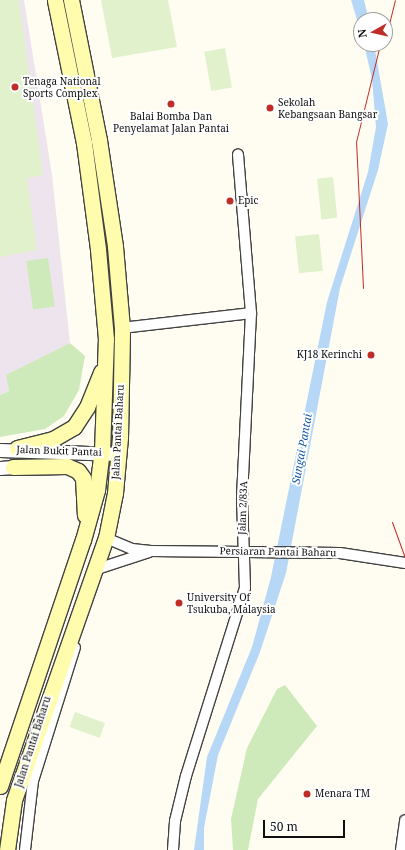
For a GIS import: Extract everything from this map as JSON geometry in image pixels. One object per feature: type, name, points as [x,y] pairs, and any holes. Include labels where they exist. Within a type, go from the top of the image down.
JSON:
[{"type":"main road","name":"Jalan Pantai Baharu","points":[[0,786],[83,540],[97,490],[102,452],[105,362],[98,249],[84,143],[55,0]]},
{"type":"main road","name":"Jalan Pantai Baharu","points":[[7,850],[14,800],[67,640],[106,538],[118,454],[122,328],[110,204],[71,0]]},
{"type":"main road","points":[[17,448],[53,439],[74,427],[87,407],[105,362]]},
{"type":"main road","points":[[7,468],[55,465],[78,471],[85,499],[83,540]]},
{"type":"street","name":"Jalan 2/83A","points":[[173,850],[175,821],[186,776],[240,612],[245,588],[241,551],[251,313],[238,155]]},
{"type":"street","points":[[122,328],[251,313]]},
{"type":"street","name":"Jalan Bukit Pantai","points":[[0,450],[17,448],[118,454]]},
{"type":"street","name":"Persiaran Pantai Baharu","points":[[106,538],[132,549],[150,551],[293,551],[368,555],[405,563]]},
{"type":"street","name":"Persiaran Pantai Baharu","points":[[94,570],[150,551]]},
{"type":"street","points":[[25,850],[33,781],[77,640],[84,597]]},
{"type":"street","points":[[401,850],[405,820]]},
{"type":"shaded area","points":[[0,0],[24,0],[52,175],[70,343],[7,375],[9,391],[0,395]]},
{"type":"green space","name":"Tenaga National Sports Complex","points":[[0,0],[19,0],[43,175],[27,178],[37,250],[0,257]]},
{"type":"green space","points":[[101,0],[168,0],[177,47],[112,58]]},
{"type":"green space","points":[[225,48],[232,87],[211,91],[204,52]]},
{"type":"green space","points":[[333,177],[337,218],[321,219],[317,179]]},
{"type":"green space","points":[[319,234],[323,271],[299,273],[295,237]]},
{"type":"green space","points":[[48,258],[55,307],[33,310],[26,261]]},
{"type":"green space","points":[[70,343],[85,356],[79,390],[64,416],[45,429],[0,437],[0,395],[9,391],[6,375]]},
{"type":"green space","points":[[285,685],[317,726],[258,799],[248,850],[233,850],[231,819],[247,748],[277,689]]},
{"type":"green space","points":[[75,712],[105,723],[100,738],[70,727]]},
{"type":"water","points":[[351,0],[364,0],[367,12],[355,12]]},
{"type":"water","name":"Sungai Pantai","points":[[366,52],[375,52],[388,124],[378,170],[340,288],[286,573],[260,652],[218,755],[204,828],[204,850],[194,850],[207,757],[252,647],[271,577],[327,302],[368,172],[376,127],[372,79]]},
{"type":"tram line","points":[[392,12],[395,0]]},
{"type":"tram line","points":[[363,288],[356,142],[378,52]]},
{"type":"tram line","points":[[392,522],[405,558]]},
{"type":"place","name":"Tenaga National Sports Complex","points":[[15,87]]},
{"type":"place","name":"Balai Bomba Dan Penyelamat Jalan Pantai","points":[[171,104]]},
{"type":"place","name":"Sekolah Kebangsaan Bangsar","points":[[270,108]]},
{"type":"place","name":"Epic","points":[[230,201]]},
{"type":"place","name":"KJ18 Kerinchi","points":[[371,355]]},
{"type":"place","name":"University Of Tsukuba, Malaysia","points":[[179,603]]},
{"type":"place","name":"Menara TM","points":[[307,794]]}]
